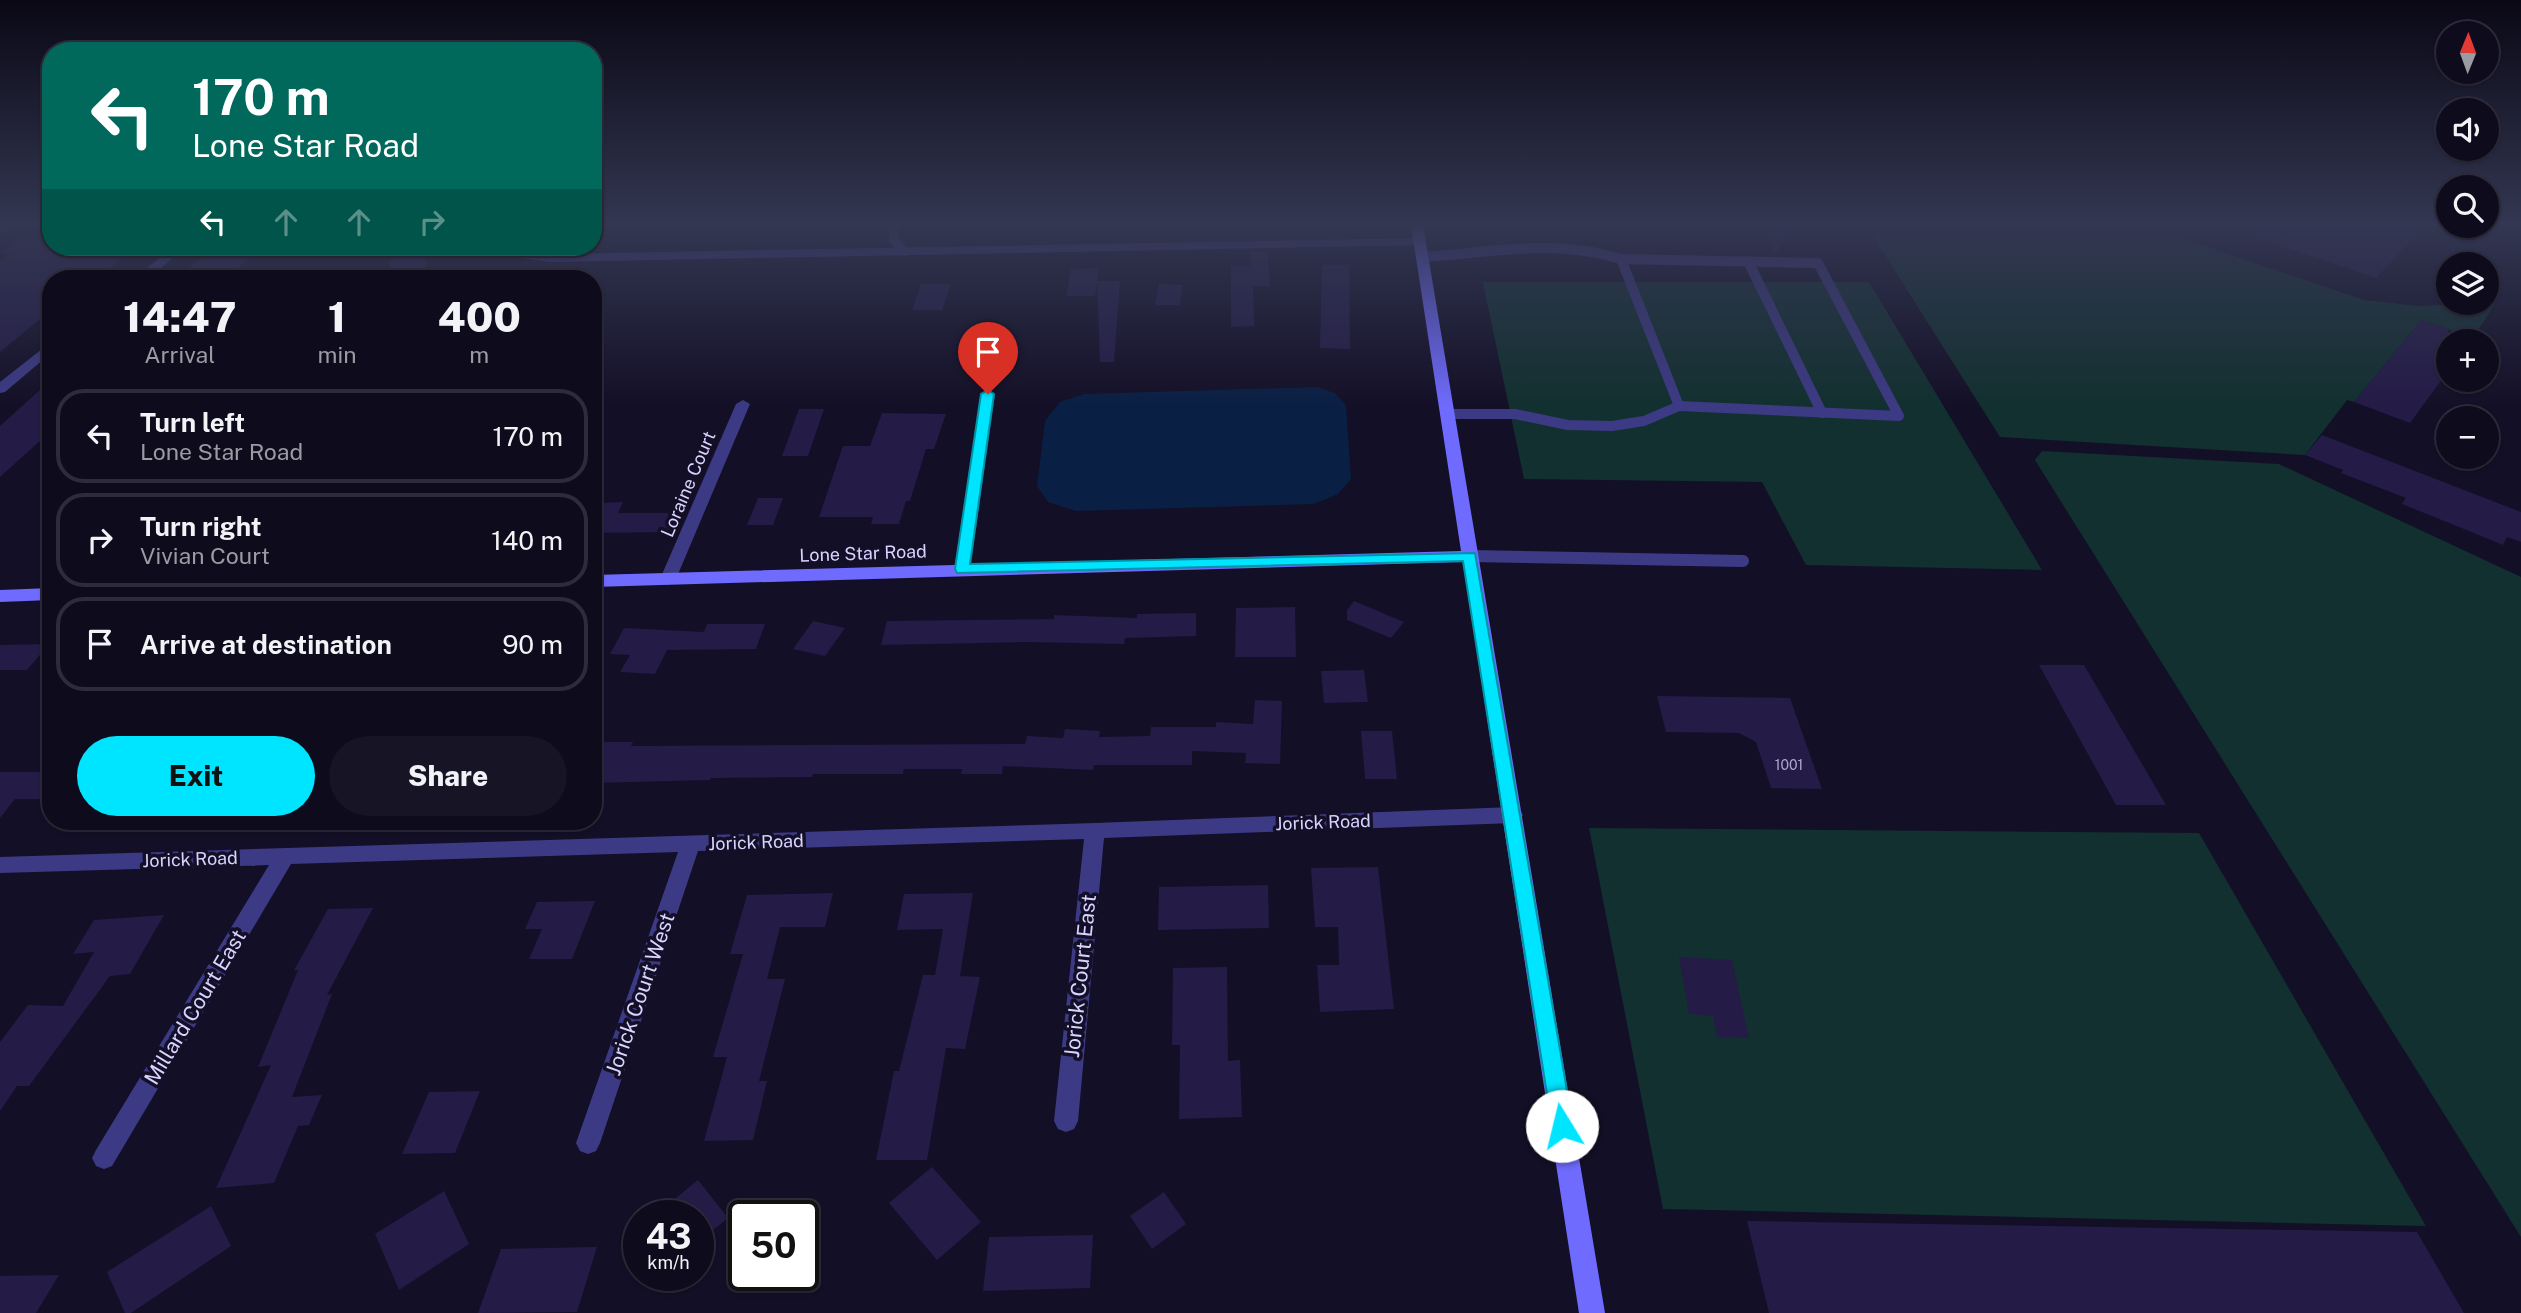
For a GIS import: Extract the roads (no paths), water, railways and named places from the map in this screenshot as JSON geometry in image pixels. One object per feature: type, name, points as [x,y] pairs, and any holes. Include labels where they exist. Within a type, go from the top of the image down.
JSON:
[{"type":"main road","points":[[1426,286],[1592,1313]]},
{"type":"main road","name":"Lone Star Road","points":[[602,581],[1470,556]]},
{"type":"main road","points":[[0,596],[42,594]]},
{"type":"street","points":[[0,389],[42,354]]},
{"type":"street","points":[[962,569],[988,394]]},
{"type":"street","name":"Loraine Court","points":[[668,579],[743,404]]},
{"type":"street","name":"Jorick Road","points":[[0,865],[1095,831],[1513,814]]},
{"type":"street","name":"Jorick Court East","points":[[1066,1121],[1095,831]]},
{"type":"street","name":"Jorick Court West","points":[[588,1143],[691,844]]},
{"type":"street","name":"Millard Court East","points":[[104,1158],[285,856]]},
{"type":"lane","points":[[1632,286],[1679,406]]},
{"type":"lane","points":[[1760,286],[1822,413]]},
{"type":"lane","points":[[1446,414],[1515,414],[1568,425],[1612,426],[1644,421],[1679,406],[1899,416],[1830,286]]},
{"type":"lane","points":[[1470,556],[1742,561]]},
{"type":"water","points":[[1317,387],[1335,393],[1346,405],[1351,479],[1338,494],[1314,504],[1076,511],[1048,502],[1037,486],[1045,421],[1060,402],[1084,394]]}]
